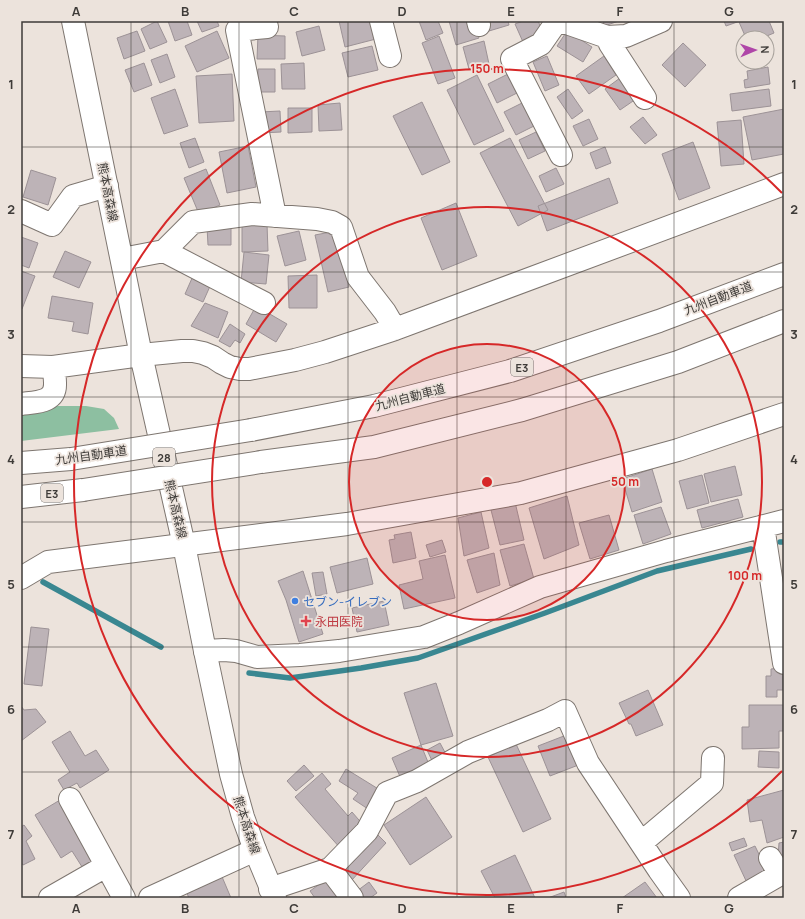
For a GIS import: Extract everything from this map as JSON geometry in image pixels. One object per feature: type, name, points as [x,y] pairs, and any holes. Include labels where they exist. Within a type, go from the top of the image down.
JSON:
[{"type":"main road","name":"熊本高森線","points":[[74,21],[141,355],[184,545],[204,651],[231,774],[243,817],[272,893]]},
{"type":"main road","points":[[381,21],[390,56]]},
{"type":"main road","points":[[557,21],[540,44],[512,59],[561,155]]},
{"type":"main road","points":[[561,21],[607,37],[626,36],[661,21]]},
{"type":"main road","points":[[267,27],[235,25],[275,216]]},
{"type":"main road","points":[[607,37],[645,98]]},
{"type":"main road","points":[[21,366],[53,367],[182,351],[203,353],[230,367],[240,369],[249,369],[295,360],[325,352],[395,329],[784,184]]},
{"type":"main road","points":[[21,211],[52,225],[73,196],[107,186]]},
{"type":"main road","points":[[122,259],[164,251],[193,222],[252,214],[317,219],[332,222],[341,227],[358,277],[385,312],[395,329]]},
{"type":"main road","points":[[164,251],[264,303]]},
{"type":"main road","name":"九州自動車道","points":[[21,463],[71,459],[251,430],[374,406],[510,371],[659,321],[784,274]]},
{"type":"main road","name":"E3","points":[[21,497],[83,490],[261,462],[374,447],[522,410],[678,362],[784,321]]},
{"type":"main road","points":[[21,404],[41,402],[50,398],[54,392],[55,384],[53,367]]},
{"type":"main road","points":[[21,578],[48,562],[347,524],[521,493],[678,450],[784,414]]},
{"type":"main road","points":[[204,651],[236,651],[257,656],[293,655],[339,651],[424,637],[540,587],[666,551],[784,521]]},
{"type":"main road","points":[[763,526],[784,663]]},
{"type":"main road","points":[[272,893],[330,869],[367,831],[387,793],[417,781],[468,752],[548,720],[565,710],[588,763],[679,898]]},
{"type":"main road","points":[[641,843],[712,782],[713,758]]},
{"type":"main road","points":[[70,799],[124,898]]},
{"type":"main road","points":[[150,898],[255,850]]},
{"type":"main road","points":[[50,898],[106,866]]},
{"type":"main road","points":[[739,898],[778,868]]},
{"type":"main road","points":[[330,869],[352,898]]},
{"type":"green space","points":[[21,406],[86,406],[104,409],[114,418],[119,429],[21,441]]},
{"type":"building","points":[[157,21],[167,42],[150,49],[141,29]]},
{"type":"building","points":[[168,21],[187,21],[192,35],[175,41]]},
{"type":"building","points":[[197,21],[217,21],[219,26],[202,32]]},
{"type":"building","points":[[339,21],[372,21],[376,39],[345,47]]},
{"type":"building","points":[[419,21],[438,21],[443,33],[426,40]]},
{"type":"building","points":[[449,21],[473,21],[479,38],[456,45]]},
{"type":"building","points":[[486,21],[508,21],[509,25],[489,31]]},
{"type":"building","points":[[523,21],[538,21],[544,34],[523,42],[515,24]]},
{"type":"building","points":[[603,21],[619,21],[604,26]]},
{"type":"building","points":[[724,21],[740,21],[726,26]]},
{"type":"building","points":[[769,21],[773,30],[742,30],[739,22]]},
{"type":"building","points":[[319,26],[325,50],[302,56],[296,32]]},
{"type":"building","points":[[137,31],[145,51],[124,59],[117,38]]},
{"type":"building","points":[[217,31],[229,58],[197,72],[185,46]]},
{"type":"building","points":[[567,31],[592,47],[583,62],[557,46]]},
{"type":"building","points":[[258,35],[285,36],[285,59],[257,59]]},
{"type":"building","points":[[439,36],[455,78],[438,84],[422,43]]},
{"type":"building","points":[[484,41],[489,64],[469,69],[463,47]]},
{"type":"building","points":[[683,43],[706,65],[685,87],[662,65]]},
{"type":"building","points":[[372,46],[378,70],[348,77],[342,53]]},
{"type":"building","points":[[167,54],[175,77],[160,83],[151,60]]},
{"type":"building","points":[[547,56],[559,85],[545,91],[533,62]]},
{"type":"building","points":[[604,56],[616,75],[589,94],[576,76]]},
{"type":"building","points":[[144,63],[152,85],[134,92],[125,70]]},
{"type":"building","points":[[304,63],[305,89],[282,89],[281,64]]},
{"type":"building","points":[[258,69],[275,69],[275,92],[257,92]]},
{"type":"building","points":[[768,70],[770,84],[745,88],[744,80],[748,79],[747,71]]},
{"type":"building","points":[[232,74],[234,121],[199,123],[196,76]]},
{"type":"building","points":[[508,74],[517,93],[497,103],[488,84]]},
{"type":"building","points":[[477,75],[504,131],[474,145],[447,90]]},
{"type":"building","points":[[620,78],[636,99],[620,110],[605,89]]},
{"type":"building","points":[[175,89],[188,126],[164,134],[151,98]]},
{"type":"building","points":[[568,89],[583,111],[572,119],[557,97]]},
{"type":"building","points":[[769,89],[771,106],[732,111],[730,94]]},
{"type":"building","points":[[422,102],[450,162],[422,175],[393,116]]},
{"type":"building","points":[[340,103],[342,130],[319,131],[318,105]]},
{"type":"building","points":[[522,103],[534,126],[516,135],[504,112]]},
{"type":"building","points":[[288,108],[312,108],[312,132],[288,133]]},
{"type":"building","points":[[784,109],[784,154],[752,160],[743,117]]},
{"type":"building","points":[[280,111],[281,132],[261,133],[260,112]]},
{"type":"building","points":[[643,117],[657,135],[645,144],[630,127]]},
{"type":"building","points":[[589,119],[598,139],[583,146],[573,126]]},
{"type":"building","points":[[741,120],[744,164],[721,166],[717,122]]},
{"type":"building","points":[[536,132],[545,151],[528,159],[519,140]]},
{"type":"building","points":[[195,138],[204,162],[189,168],[180,143]]},
{"type":"building","points":[[510,138],[548,210],[518,226],[480,153]]},
{"type":"building","points":[[693,142],[710,188],[679,200],[662,154]]},
{"type":"building","points":[[248,146],[256,187],[227,193],[219,152]]},
{"type":"building","points":[[605,147],[611,163],[596,169],[590,153]]},
{"type":"building","points":[[556,168],[564,184],[546,192],[539,176]]},
{"type":"building","points":[[206,169],[220,205],[199,214],[184,178]]},
{"type":"building","points":[[31,170],[56,178],[48,205],[23,197]]},
{"type":"building","points":[[609,178],[618,203],[547,231],[538,206]]},
{"type":"building","points":[[456,203],[477,256],[442,270],[421,218]]},
{"type":"building","points":[[267,224],[268,251],[242,252],[242,225]]},
{"type":"building","points":[[207,227],[231,227],[231,245],[208,245]]},
{"type":"building","points":[[299,231],[306,260],[285,266],[277,236]]},
{"type":"building","points":[[336,231],[349,287],[328,292],[315,235]]},
{"type":"building","points":[[21,237],[38,243],[29,268],[21,265]]},
{"type":"building","points":[[65,251],[91,262],[79,288],[53,277]]},
{"type":"building","points":[[244,252],[269,255],[266,284],[241,282]]},
{"type":"building","points":[[21,271],[35,276],[22,309],[21,309]]},
{"type":"building","points":[[317,275],[317,308],[289,308],[288,276]]},
{"type":"building","points":[[193,276],[211,284],[203,302],[185,294]]},
{"type":"building","points":[[52,296],[93,303],[88,334],[72,331],[74,322],[48,318]]},
{"type":"building","points":[[205,303],[228,312],[218,338],[191,326]]},
{"type":"building","points":[[256,306],[287,324],[276,342],[246,324]]},
{"type":"building","points":[[230,324],[245,334],[240,343],[235,340],[230,347],[219,341]]},
{"type":"building","points":[[735,466],[742,495],[711,502],[704,474]]},
{"type":"building","points":[[652,469],[662,502],[632,512],[622,479]]},
{"type":"building","points":[[702,475],[709,503],[687,509],[679,481]]},
{"type":"building","points":[[567,496],[579,545],[544,559],[529,508]]},
{"type":"building","points":[[738,499],[743,517],[702,528],[697,510]]},
{"type":"building","points":[[515,502],[524,540],[500,545],[491,510]]},
{"type":"building","points":[[661,507],[671,534],[643,544],[634,515]]},
{"type":"building","points":[[481,512],[489,548],[464,556],[458,518]]},
{"type":"building","points":[[609,515],[619,550],[590,559],[579,523]]},
{"type":"building","points":[[411,532],[416,558],[393,563],[389,540],[395,539],[394,535]]},
{"type":"building","points":[[442,540],[446,552],[430,557],[426,545]]},
{"type":"building","points":[[524,544],[534,579],[510,586],[500,550]]},
{"type":"building","points":[[494,553],[500,585],[477,593],[467,560]]},
{"type":"building","points":[[445,555],[455,598],[404,609],[399,585],[423,579],[419,561]]},
{"type":"building","points":[[367,558],[373,584],[337,593],[330,567]]},
{"type":"building","points":[[303,571],[323,634],[299,642],[286,600],[278,581]]},
{"type":"building","points":[[323,572],[327,594],[316,596],[312,573]]},
{"type":"building","points":[[384,601],[389,625],[357,632],[352,608]]},
{"type":"building","points":[[31,627],[49,629],[42,686],[24,684]]},
{"type":"building","points":[[779,668],[779,673],[783,673],[783,690],[777,690],[777,697],[766,697],[766,676],[771,676],[771,669]]},
{"type":"building","points":[[436,683],[453,736],[421,745],[404,693]]},
{"type":"building","points":[[648,690],[663,725],[636,736],[619,703]]},
{"type":"building","points":[[749,705],[784,705],[784,731],[779,731],[779,748],[742,749],[742,727],[749,727]]},
{"type":"building","points":[[21,706],[24,710],[36,709],[46,722],[21,741]]},
{"type":"building","points":[[70,731],[85,756],[96,750],[109,770],[80,788],[77,783],[64,790],[58,780],[70,772],[52,742]]},
{"type":"building","points":[[569,734],[581,764],[550,776],[538,746]]},
{"type":"building","points":[[440,743],[448,758],[434,765],[427,750]]},
{"type":"building","points":[[516,744],[551,819],[523,832],[488,757]]},
{"type":"building","points":[[421,745],[430,767],[401,779],[392,758]]},
{"type":"building","points":[[759,751],[779,752],[779,768],[758,767]]},
{"type":"building","points":[[304,765],[314,776],[296,791],[287,781]]},
{"type":"building","points":[[346,769],[380,790],[368,809],[353,799],[358,793],[339,781]]},
{"type":"building","points":[[322,773],[331,784],[325,789],[348,816],[352,812],[365,827],[341,849],[295,797]]},
{"type":"building","points":[[784,790],[784,837],[767,843],[762,820],[750,822],[747,800]]},
{"type":"building","points":[[426,797],[452,837],[410,865],[384,825]]},
{"type":"building","points":[[60,800],[98,861],[84,870],[72,851],[61,858],[35,815]]},
{"type":"building","points":[[24,825],[32,836],[26,841],[35,859],[23,865],[21,862],[21,827]]},
{"type":"building","points":[[375,832],[386,843],[351,881],[339,870]]},
{"type":"building","points":[[744,838],[747,846],[732,851],[729,843]]},
{"type":"building","points":[[784,842],[784,856],[778,857],[779,843]]},
{"type":"building","points":[[755,846],[769,875],[748,885],[734,855]]},
{"type":"building","points":[[515,855],[535,898],[495,898],[481,871]]},
{"type":"building","points":[[220,872],[231,898],[189,898],[185,889]]},
{"type":"building","points":[[328,878],[342,898],[315,898],[310,891]]},
{"type":"building","points":[[369,882],[377,893],[370,898],[356,898],[353,894]]},
{"type":"building","points":[[645,882],[657,898],[622,898]]},
{"type":"building","points":[[564,892],[566,898],[548,898]]},
{"type":"waterway","points":[[249,673],[290,678],[418,658],[657,571],[751,549]]},
{"type":"waterway","points":[[43,582],[161,647]]},
{"type":"place","name":"セブン-イレブン","points":[[295,601]]},
{"type":"place","name":"永田医院","points":[[306,621]]}]
